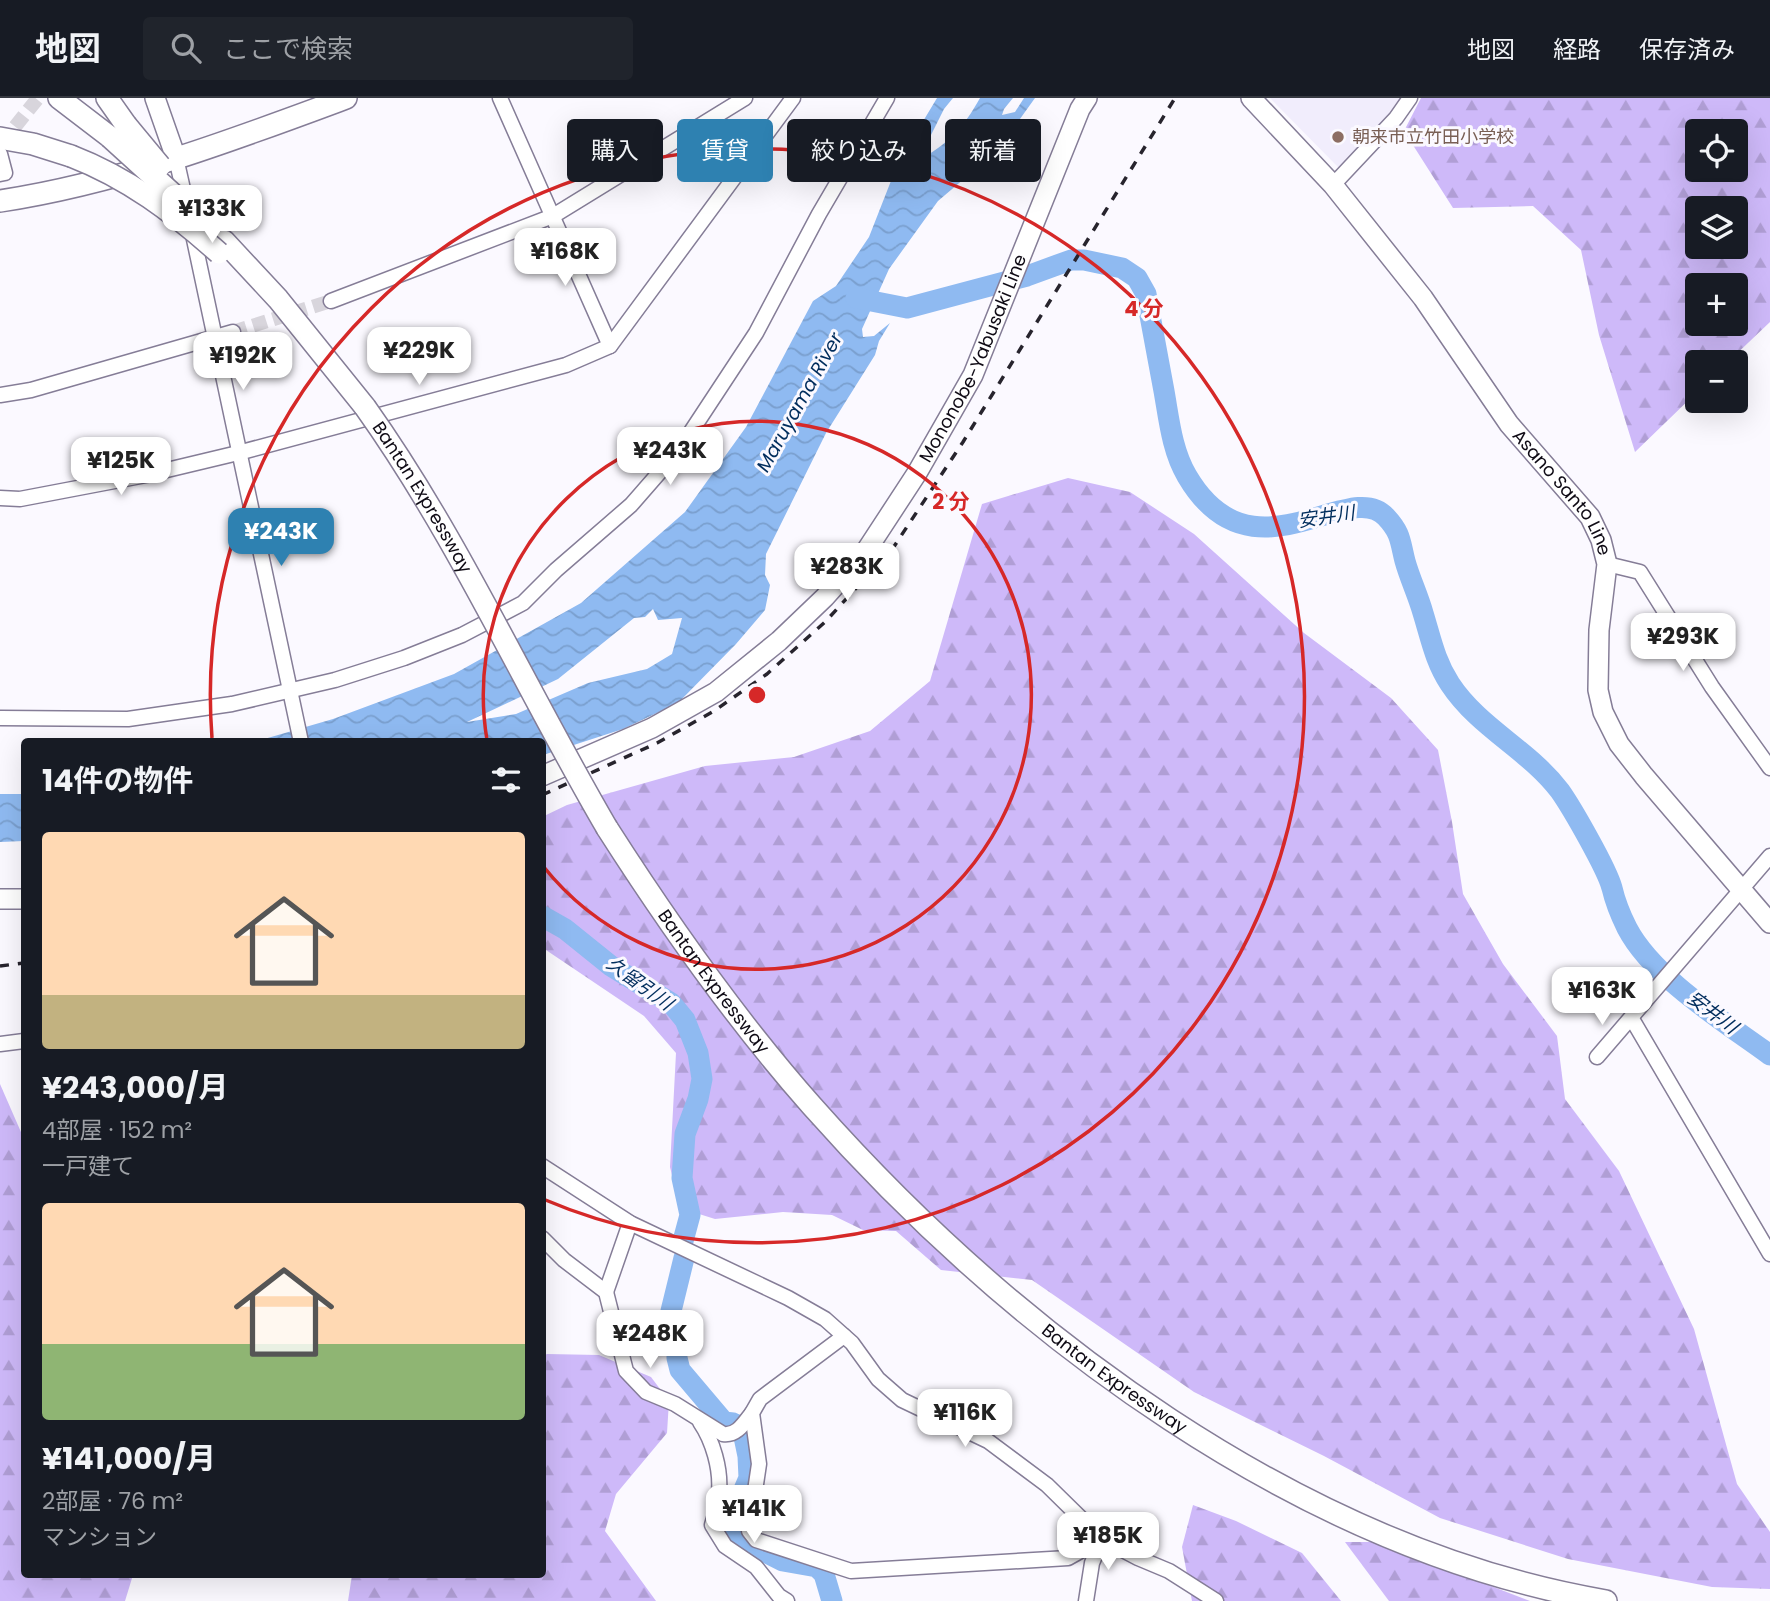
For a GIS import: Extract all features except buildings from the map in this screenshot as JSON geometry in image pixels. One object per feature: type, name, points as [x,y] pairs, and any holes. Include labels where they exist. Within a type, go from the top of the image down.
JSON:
[{"type":"highway","points":[[59,98],[118,131],[157,178],[224,243]]},
{"type":"highway","points":[[107,98],[118,131]]},
{"type":"highway","points":[[0,201],[33,196],[176,158],[238,139],[346,98]]},
{"type":"highway","points":[[0,138],[33,144],[103,170],[141,190],[224,243]]},
{"type":"highway","name":"Bantan Expressway","points":[[224,243],[279,309],[332,364],[365,407],[416,484],[607,828],[685,946],[723,998],[812,1105],[870,1168],[961,1256],[1032,1316],[1157,1410],[1220,1450],[1347,1519],[1426,1553],[1506,1578],[1606,1601]]},
{"type":"main road","points":[[155,98],[176,158]]},
{"type":"main road","name":"Mononobe-Yabusaki Line","points":[[546,774],[652,728],[716,692],[779,641],[825,597],[866,551],[917,472],[973,375],[1080,109],[1087,98]]},
{"type":"main road","name":"Asano Santo Line","points":[[1251,98],[1333,185],[1423,298],[1509,424],[1590,517],[1601,540],[1607,564],[1599,630],[1598,690],[1603,712],[1619,744],[1644,776],[1770,923]]},
{"type":"main road","points":[[0,899],[21,899]]},
{"type":"street","points":[[500,98],[610,346]]},
{"type":"street","points":[[331,301],[553,216],[745,98]]},
{"type":"street","points":[[0,498],[20,499],[146,475],[238,453],[566,365],[610,346],[793,98]]},
{"type":"street","points":[[0,718],[128,719],[290,696],[404,658],[462,635],[523,603],[556,570],[631,505],[679,450],[741,356],[818,214],[887,98]]},
{"type":"street","points":[[1333,185],[1396,118],[1410,98]]},
{"type":"street","points":[[0,154],[5,173],[0,174]]},
{"type":"street","points":[[176,158],[300,738]]},
{"type":"street","points":[[0,395],[31,390],[233,332]]},
{"type":"street","points":[[1607,564],[1640,572],[1713,687],[1770,768]]},
{"type":"street","points":[[1597,1057],[1770,856]]},
{"type":"street","points":[[1632,1019],[1770,1254]]},
{"type":"street","points":[[0,1044],[21,1041]]},
{"type":"street","points":[[546,1169],[630,1223],[788,1298],[825,1320],[852,1343],[878,1379],[902,1400],[958,1426],[1012,1457],[1046,1485],[1102,1539],[1170,1571],[1216,1601]]},
{"type":"street","points":[[630,1223],[606,1292],[626,1371],[646,1392],[675,1404],[723,1434],[729,1435],[745,1421],[760,1399],[844,1336]]},
{"type":"street","points":[[546,1242],[564,1260],[606,1292]]},
{"type":"street","points":[[697,1418],[706,1432],[717,1463],[719,1492],[712,1525],[724,1546],[756,1567],[786,1601]]},
{"type":"street","points":[[745,1421],[759,1464],[749,1531],[756,1540],[851,1572],[1068,1558],[1102,1539]]},
{"type":"street","points":[[1086,1601],[1092,1563],[1102,1539]]},
{"type":"shaded area","name":"朝来市立竹田小学校","points":[[1270,98],[1402,98],[1398,106],[1339,168]]},
{"type":"green space","points":[[1421,98],[1770,98],[1770,322],[1741,350],[1685,350],[1685,404],[1635,452],[1599,335],[1581,250],[1533,206],[1453,208],[1404,131]]},
{"type":"green space","points":[[1068,478],[1130,492],[1194,534],[1304,633],[1391,698],[1438,750],[1463,894],[1503,964],[1557,1036],[1565,1099],[1619,1171],[1694,1329],[1737,1484],[1770,1532],[1770,1589],[1712,1587],[1568,1559],[1440,1518],[1324,1456],[1194,1392],[1032,1280],[941,1270],[896,1231],[863,1230],[832,1215],[783,1212],[715,1219],[680,1208],[670,1167],[676,1053],[644,1016],[546,950],[546,815],[567,805],[705,766],[794,757],[870,731],[930,681],[982,504]]},
{"type":"green space","points":[[0,1084],[21,1132],[21,1578],[132,1578],[125,1601],[0,1601]]},
{"type":"green space","points":[[546,1354],[599,1355],[651,1377],[669,1401],[667,1433],[616,1494],[605,1531],[656,1601],[348,1601],[352,1578],[546,1578]]},
{"type":"green space","points":[[1193,1505],[1236,1521],[1302,1553],[1341,1601],[1192,1601],[1182,1547]]},
{"type":"green space","points":[[1345,1542],[1377,1542],[1530,1601],[1389,1601]]},
{"type":"water","points":[[937,98],[953,98],[944,109],[931,135],[931,119],[924,119]]},
{"type":"water","points":[[980,98],[1013,98],[1002,115],[1015,112],[1024,98],[1035,98],[1020,119],[967,119]]},
{"type":"water","name":"Maruyama River","points":[[945,142],[945,182],[960,182],[938,201],[889,269],[862,329],[863,337],[874,336],[890,323],[879,341],[875,355],[826,433],[766,554],[765,575],[770,585],[765,610],[678,703],[623,729],[546,754],[546,738],[268,738],[333,719],[454,674],[581,603],[685,512],[746,427],[813,301],[836,286],[869,237],[891,182],[931,182],[931,153]],"holes":[[[653,609],[658,620],[682,618],[672,654],[647,669],[588,683],[516,714],[467,722],[558,679],[634,618],[645,617]]]},
{"type":"water","points":[[0,794],[21,794],[21,841],[0,842]]},
{"type":"waterway","name":"安井川","points":[[856,298],[907,308],[1027,276],[1071,260],[1122,268],[1137,278],[1146,294],[1174,446],[1187,476],[1213,508],[1240,523],[1269,527],[1297,523],[1348,509],[1369,508],[1386,517],[1399,538],[1434,650],[1450,684],[1475,714],[1534,763],[1560,791],[1609,879],[1627,928],[1654,964],[1691,998],[1770,1055]]},
{"type":"waterway","name":"久留引川","points":[[546,918],[565,929],[611,966],[671,1003],[685,1020],[698,1053],[702,1079],[685,1134],[682,1178],[690,1215],[683,1241]]},
{"type":"waterway","name":"久留引川","points":[[684,1258],[671,1311],[677,1332],[680,1370],[724,1422],[742,1427],[748,1456],[749,1478],[728,1527],[737,1538],[783,1561],[817,1567],[824,1574],[832,1601]]},
{"type":"tunnel","points":[[2,143],[38,98]]},
{"type":"tunnel","points":[[233,332],[331,301]]},
{"type":"railway","points":[[546,793],[657,743],[714,711],[767,674],[825,622],[893,548],[963,442],[1175,98]]},
{"type":"railway","points":[[0,966],[21,963]]},
{"type":"place","name":"朝来市立竹田小学校","points":[[1338,137]]}]
